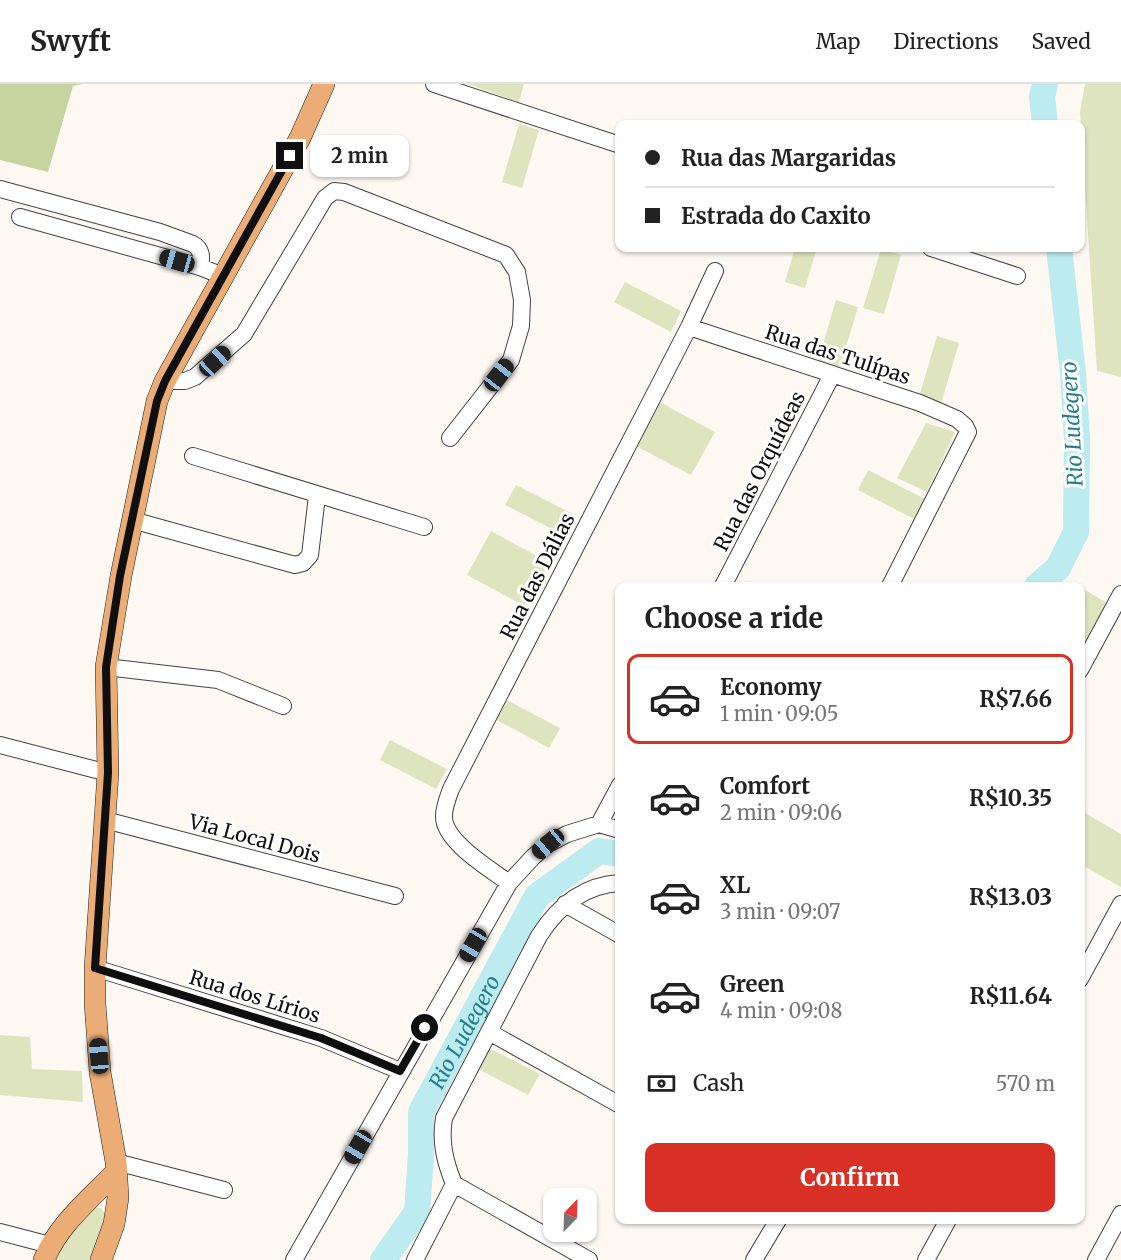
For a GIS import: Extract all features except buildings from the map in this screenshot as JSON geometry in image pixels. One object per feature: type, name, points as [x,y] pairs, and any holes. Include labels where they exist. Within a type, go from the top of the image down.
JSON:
[{"type":"main road","points":[[101,1260],[117,1212],[116,1167],[100,1072],[95,1003],[95,968],[108,773],[106,667],[111,626],[157,401],[165,381],[300,138],[324,84]]},
{"type":"main road","points":[[47,1253],[116,1167]]},
{"type":"street","points":[[434,84],[615,143]]},
{"type":"street","points":[[0,189],[160,232],[193,244],[198,246],[202,257],[200,267]]},
{"type":"street","points":[[165,381],[185,381],[195,377],[244,334],[325,198],[334,191],[344,192],[506,255],[517,272],[522,300],[521,326],[511,360],[450,438]]},
{"type":"street","points":[[20,217],[200,267],[223,276]]},
{"type":"street","points":[[943,252],[1017,276]]},
{"type":"street","name":"Rua das Dálias","points":[[509,883],[466,851],[451,836],[445,827],[443,817],[446,803],[451,789],[689,327],[715,271]]},
{"type":"street","name":"Rua das Tulípas","points":[[689,327],[946,414],[957,419],[968,432],[892,582]]},
{"type":"street","name":"Rua das Orquídeas","points":[[725,582],[832,375]]},
{"type":"street","points":[[193,456],[424,527]]},
{"type":"street","points":[[132,520],[295,566],[303,563],[310,555],[317,495]]},
{"type":"street","points":[[1085,661],[1121,594]]},
{"type":"street","points":[[106,667],[218,680],[284,706]]},
{"type":"street","points":[[0,746],[108,773]]},
{"type":"street","points":[[599,824],[615,794]]},
{"type":"street","name":"Via Local Dois","points":[[105,820],[395,896]]},
{"type":"street","points":[[294,1260],[509,883],[532,857],[548,844],[567,834],[599,824],[615,829]]},
{"type":"street","points":[[590,1260],[454,1184],[444,1152],[442,1133],[444,1118],[539,936],[554,913],[591,889],[615,883]]},
{"type":"street","points":[[565,904],[615,932]]},
{"type":"street","points":[[1085,970],[1120,909]]},
{"type":"street","name":"Rua dos Lírios","points":[[95,968],[321,1038],[400,1071]]},
{"type":"street","points":[[489,1032],[615,1102]]},
{"type":"street","points":[[116,1167],[224,1190]]},
{"type":"street","points":[[415,1260],[454,1184]]},
{"type":"street","points":[[89,1200],[105,1203],[117,1212]]},
{"type":"street","points":[[1096,1260],[1120,1217]]},
{"type":"street","points":[[754,1260],[776,1224]]},
{"type":"street","points":[[926,1260],[946,1224]]},
{"type":"street","points":[[0,1232],[47,1253]]},
{"type":"green space","points":[[0,84],[83,84],[73,86],[48,172],[0,160]]},
{"type":"green space","points":[[468,84],[524,84],[519,102]]},
{"type":"green space","points":[[1085,84],[1121,84],[1121,377],[1097,371],[1085,188],[1085,120],[1081,120]]},
{"type":"green space","points":[[519,124],[539,130],[522,188],[502,182]]},
{"type":"green space","points":[[794,252],[816,252],[805,288],[785,282]]},
{"type":"green space","points":[[880,252],[901,255],[884,314],[863,308]]},
{"type":"green space","points":[[625,282],[681,311],[671,332],[614,302]]},
{"type":"green space","points":[[836,300],[858,307],[840,367],[818,361]]},
{"type":"green space","points":[[937,336],[959,343],[941,404],[919,397]]},
{"type":"green space","points":[[656,400],[715,432],[691,475],[632,444]]},
{"type":"green space","points":[[926,423],[955,432],[927,492],[897,478]]},
{"type":"green space","points":[[868,470],[925,499],[914,519],[858,490]]},
{"type":"green space","points":[[516,485],[573,514],[562,534],[505,505]]},
{"type":"green space","points":[[491,531],[550,563],[526,607],[467,575]]},
{"type":"green space","points":[[1085,590],[1107,603],[1085,642]]},
{"type":"green space","points":[[503,698],[560,728],[549,748],[493,718]]},
{"type":"green space","points":[[390,740],[447,769],[436,789],[380,760]]},
{"type":"green space","points":[[1085,813],[1121,834],[1121,887],[1085,867]]},
{"type":"green space","points":[[0,1035],[30,1037],[32,1069],[82,1071],[83,1102],[0,1095]]},
{"type":"green space","points":[[489,1048],[540,1074],[528,1095],[478,1069]]},
{"type":"green space","points":[[93,1207],[101,1208],[106,1215],[92,1260],[54,1260],[65,1238]]},
{"type":"waterway","name":"Rio Ludegero","points":[[1045,84],[1042,97],[1045,120]]},
{"type":"waterway","name":"Rio Ludegero","points":[[1042,582],[1058,568],[1076,532],[1077,439],[1073,373],[1059,252]]},
{"type":"waterway","name":"Rio Ludegero","points":[[383,1260],[417,1212],[421,1112],[537,896],[599,851],[615,853]]},
{"type":"route","points":[[290,156],[165,381],[157,401],[120,576],[106,667],[108,773],[95,968],[321,1038],[400,1071],[425,1028]]}]
